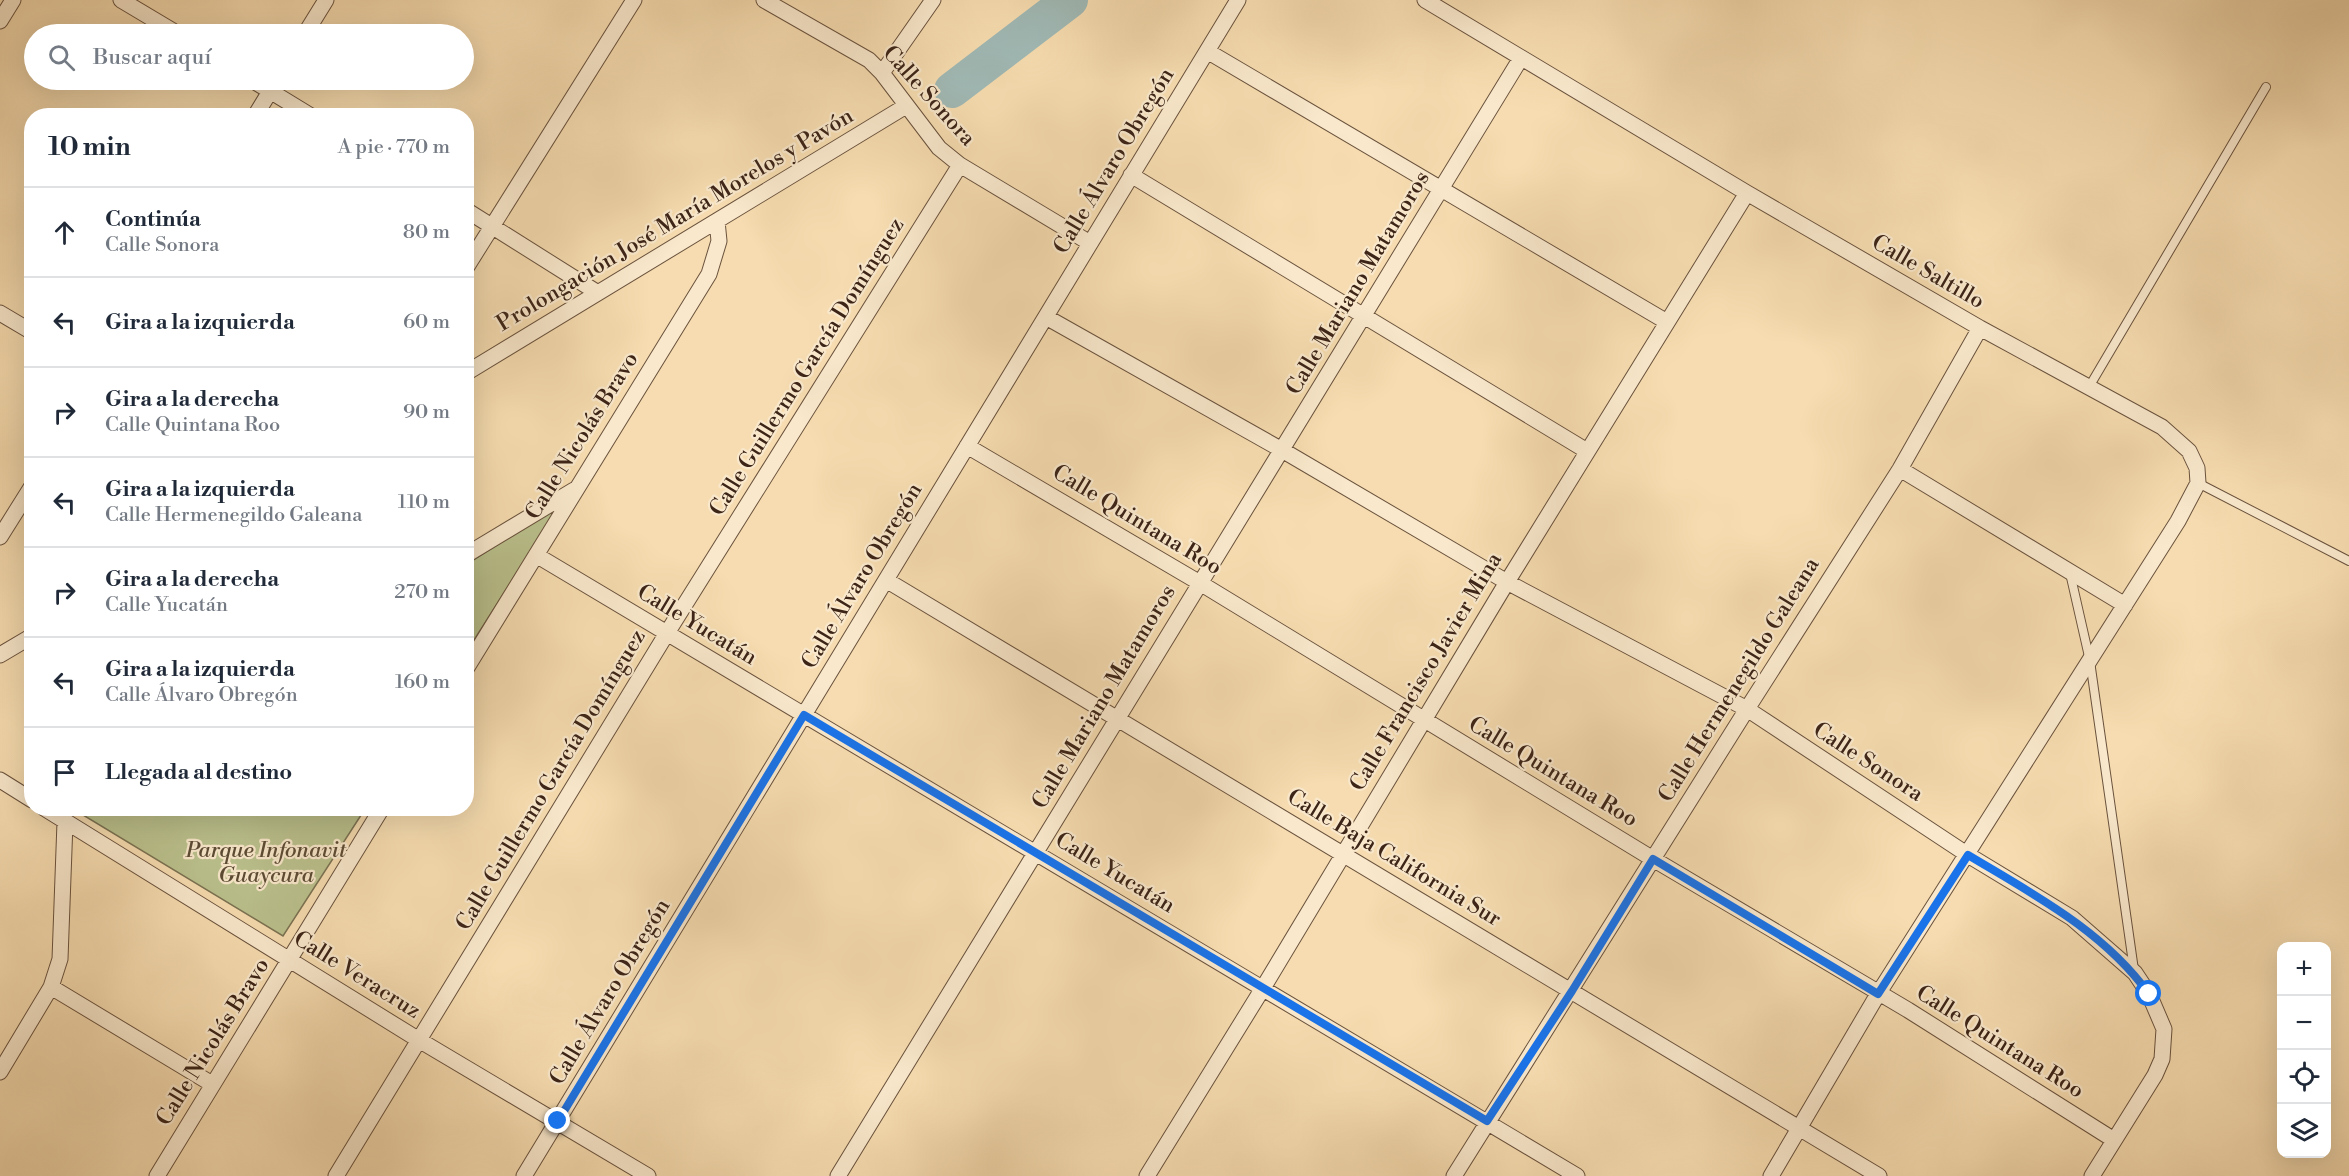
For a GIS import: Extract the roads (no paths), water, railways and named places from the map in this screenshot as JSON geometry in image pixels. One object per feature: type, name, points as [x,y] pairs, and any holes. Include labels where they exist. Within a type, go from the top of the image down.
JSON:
[{"type":"street","points":[[0,21],[12,0]]},
{"type":"street","points":[[121,0],[161,24]]},
{"type":"street","points":[[311,24],[326,0]]},
{"type":"street","points":[[474,256],[634,0]]},
{"type":"street","name":"Calle Sonora","points":[[764,0],[869,60],[882,73],[939,148],[960,165],[1090,243]]},
{"type":"street","points":[[882,73],[933,0]]},
{"type":"street","name":"Calle Álvaro Obregón","points":[[525,1176],[1238,0]]},
{"type":"street","name":"Calle Saltillo","points":[[1425,0],[1747,193],[1980,328],[2162,427],[2189,451],[2197,468],[2198,483]]},
{"type":"street","points":[[1207,51],[1667,322]]},
{"type":"street","name":"Calle Mariano Matamoros","points":[[838,1176],[1521,58]]},
{"type":"street","points":[[260,108],[270,90]]},
{"type":"street","points":[[279,90],[301,108]]},
{"type":"street","name":"Prolongación José María Morelos y Pavón","points":[[474,368],[906,106]]},
{"type":"street","name":"Calle Guillermo García Domínguez","points":[[336,1176],[667,633],[960,165]]},
{"type":"street","points":[[1131,175],[1587,451]]},
{"type":"street","name":"Calle Francisco Javier Mina","points":[[1147,1176],[1507,582],[1747,193]]},
{"type":"street","points":[[474,215],[598,293]]},
{"type":"street","name":"Calle Nicolás Bravo","points":[[474,656],[709,274],[719,242],[717,221]]},
{"type":"street","points":[[0,313],[24,327]]},
{"type":"street","name":"Calle Sonora","points":[[1046,317],[1282,450],[1507,582],[1747,709],[1968,855],[2072,918],[2134,974],[2149,994],[2164,1029],[2162,1059],[2114,1140]]},
{"type":"street","name":"Calle Hermenegildo Galeana","points":[[1454,1176],[1900,469],[1980,328]]},
{"type":"street","name":"Calle Quintana Roo","points":[[967,446],[1200,583],[1424,721],[1908,1010],[2114,1140]]},
{"type":"street","points":[[1900,469],[2125,605]]},
{"type":"street","points":[[1771,1176],[1878,994],[2178,521],[2198,483]]},
{"type":"street","points":[[474,550],[576,489]]},
{"type":"street","points":[[0,537],[24,499]]},
{"type":"street","name":"Calle Yucatán","points":[[536,555],[1577,1176]]},
{"type":"street","name":"Calle Baja California Sur","points":[[886,580],[1879,1176]]},
{"type":"street","points":[[0,655],[24,641]]},
{"type":"street","points":[[0,780],[24,795]]},
{"type":"street","name":"Calle Veracruz","points":[[57,816],[419,1040],[648,1176]]},
{"type":"street","name":"Calle Nicolás Bravo","points":[[157,1176],[377,816]]},
{"type":"street","points":[[0,1072],[51,987],[60,959],[65,822]]},
{"type":"street","points":[[51,987],[213,1084]]},
{"type":"street","points":[[2092,1176],[2114,1140]]},
{"type":"lane","points":[[2089,387],[2266,87]]},
{"type":"lane","points":[[2198,483],[2349,561]]},
{"type":"lane","points":[[2070,572],[2090,661],[2134,974]]},
{"type":"waterway","points":[[952,90],[1070,0]]},
{"type":"park label","name":"Parque Infonavit Guaycura","points":[[266,862]]}]
